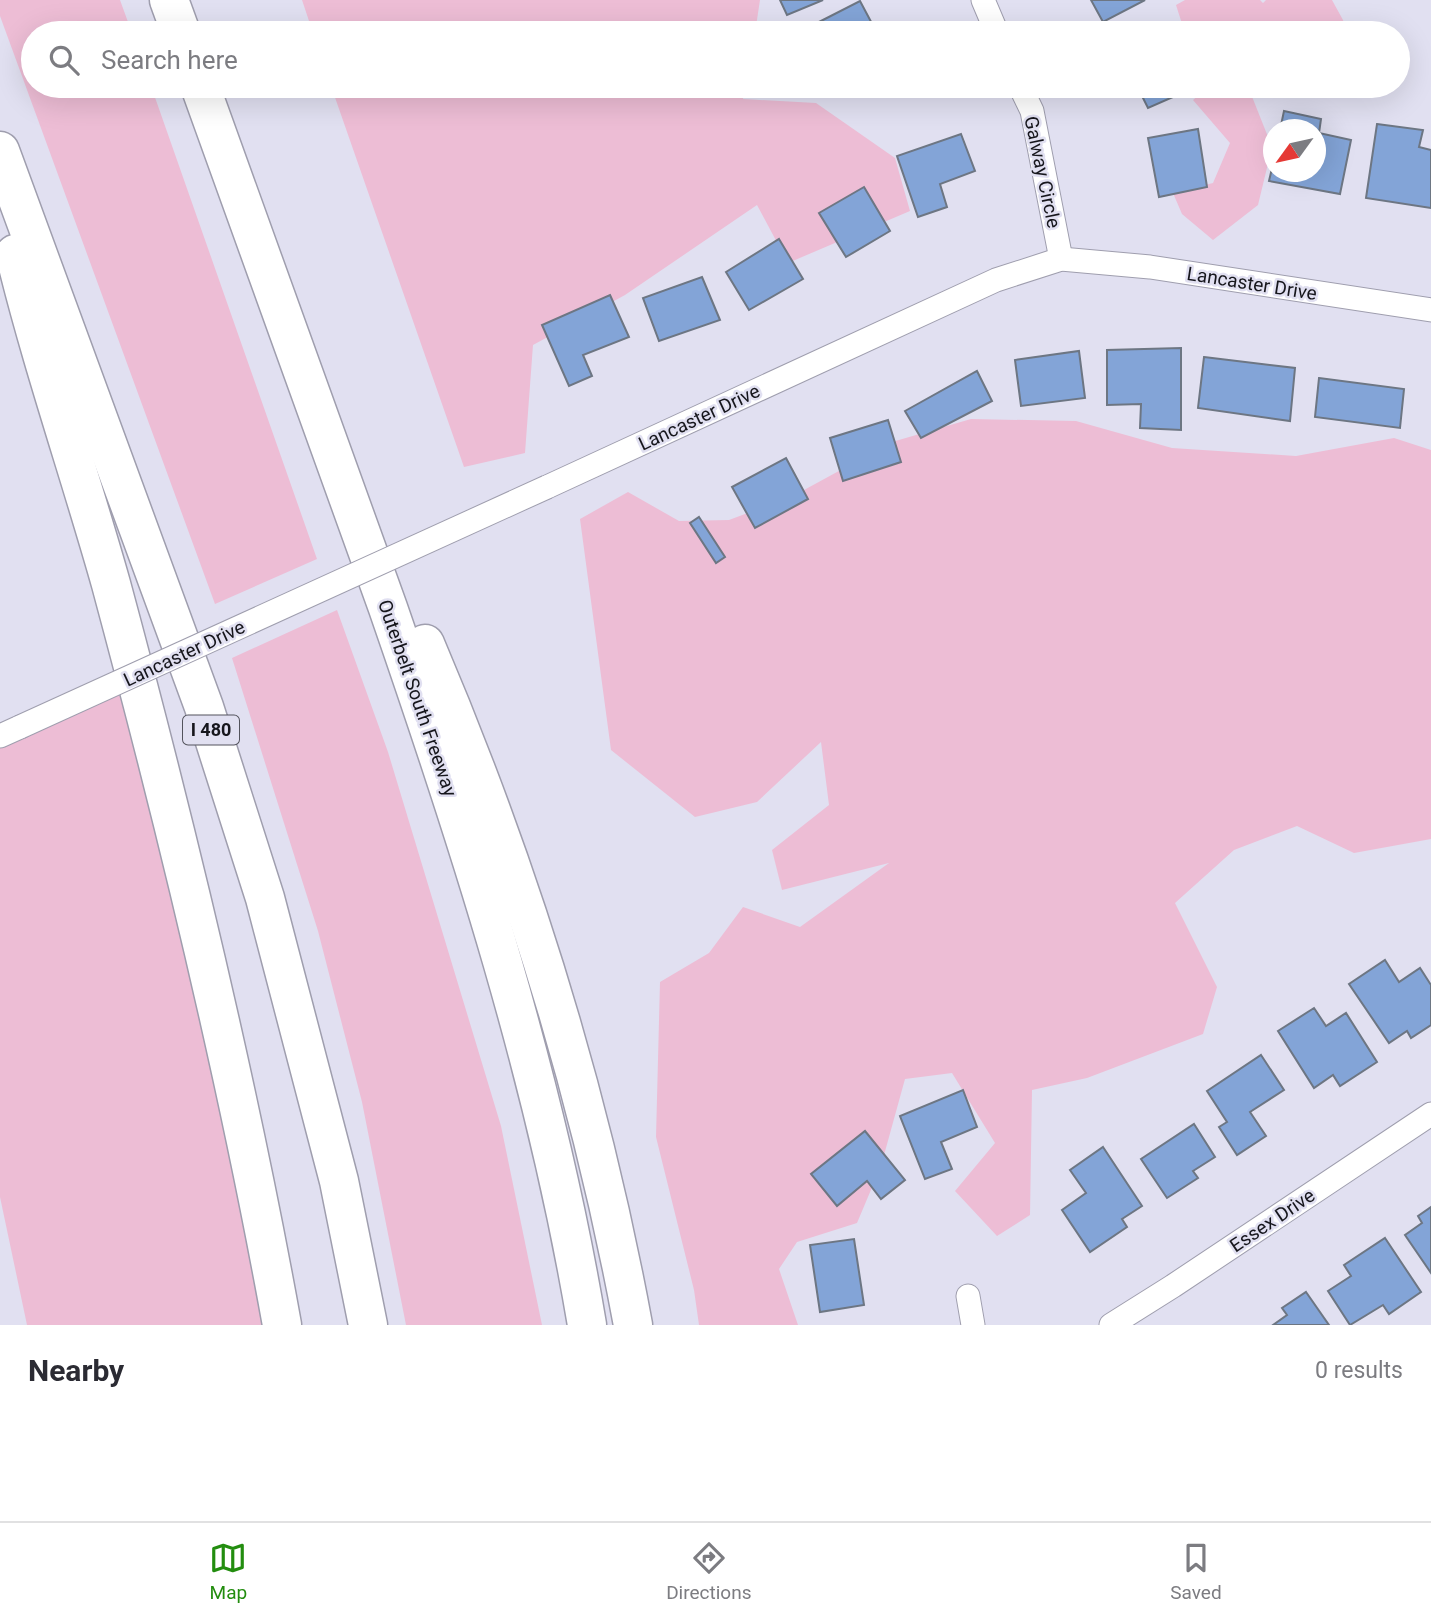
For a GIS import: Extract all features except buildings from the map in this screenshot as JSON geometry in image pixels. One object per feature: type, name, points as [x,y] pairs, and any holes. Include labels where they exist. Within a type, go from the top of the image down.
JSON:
[{"type":"highway","points":[[169,0],[177,21]]},
{"type":"highway","name":"Outerbelt South Freeway","points":[[204,98],[321,416],[442,765],[522,1036],[554,1160],[587,1325]]},
{"type":"highway","name":"I 480","points":[[0,151],[204,707],[265,898],[340,1181],[368,1325]]},
{"type":"highway","points":[[0,194],[36,334],[109,580],[159,768],[210,974],[259,1196],[282,1325]]},
{"type":"highway","points":[[321,416],[457,718],[520,894],[560,1021],[597,1156],[633,1325]]},
{"type":"street","points":[[983,0],[992,21]]},
{"type":"street","name":"Galway Circle","points":[[1025,98],[1031,111],[1061,259]]},
{"type":"street","name":"Lancaster Drive","points":[[10,732],[996,280],[1061,259],[1150,267],[1431,310]]},
{"type":"street","name":"Essex Drive","points":[[1111,1325],[1431,1114]]},
{"type":"street","points":[[968,1296],[973,1325]]},
{"type":"shaded area","points":[[0,0],[120,0],[128,21],[21,21],[21,73],[0,16]]},
{"type":"shaded area","points":[[302,0],[760,0],[757,21],[309,21]]},
{"type":"shaded area","points":[[1185,0],[1260,0],[1263,3],[1266,0],[1332,0],[1343,21],[1181,21],[1176,5]]},
{"type":"shaded area","points":[[30,98],[155,98],[317,559],[215,604]]},
{"type":"shaded area","points":[[335,98],[743,98],[816,103],[895,158],[910,211],[788,263],[757,205],[625,295],[533,345],[525,453],[464,467]]},
{"type":"shaded area","points":[[1195,98],[1253,98],[1263,124],[1264,182],[1258,205],[1213,240],[1182,214],[1173,193],[1213,183],[1230,143],[1193,100]]},
{"type":"shaded area","points":[[971,419],[1076,421],[1172,448],[1296,456],[1394,438],[1431,450],[1431,839],[1354,853],[1297,826],[1234,850],[1175,903],[1217,987],[1203,1034],[1087,1078],[1032,1090],[1030,1215],[997,1236],[955,1191],[995,1143],[952,1073],[905,1079],[881,1166],[857,1223],[797,1242],[779,1269],[798,1325],[699,1325],[694,1290],[656,1137],[660,982],[709,953],[743,907],[800,927],[889,863],[782,890],[772,850],[829,805],[821,742],[757,802],[695,817],[611,750],[580,519],[628,492],[679,521],[729,520],[793,496],[892,442]]},
{"type":"shaded area","points":[[337,610],[388,752],[501,1126],[542,1325],[406,1325],[362,1102],[318,931],[232,658]]},
{"type":"shaded area","points":[[135,676],[282,1325],[27,1325],[0,1197],[0,736]]}]
